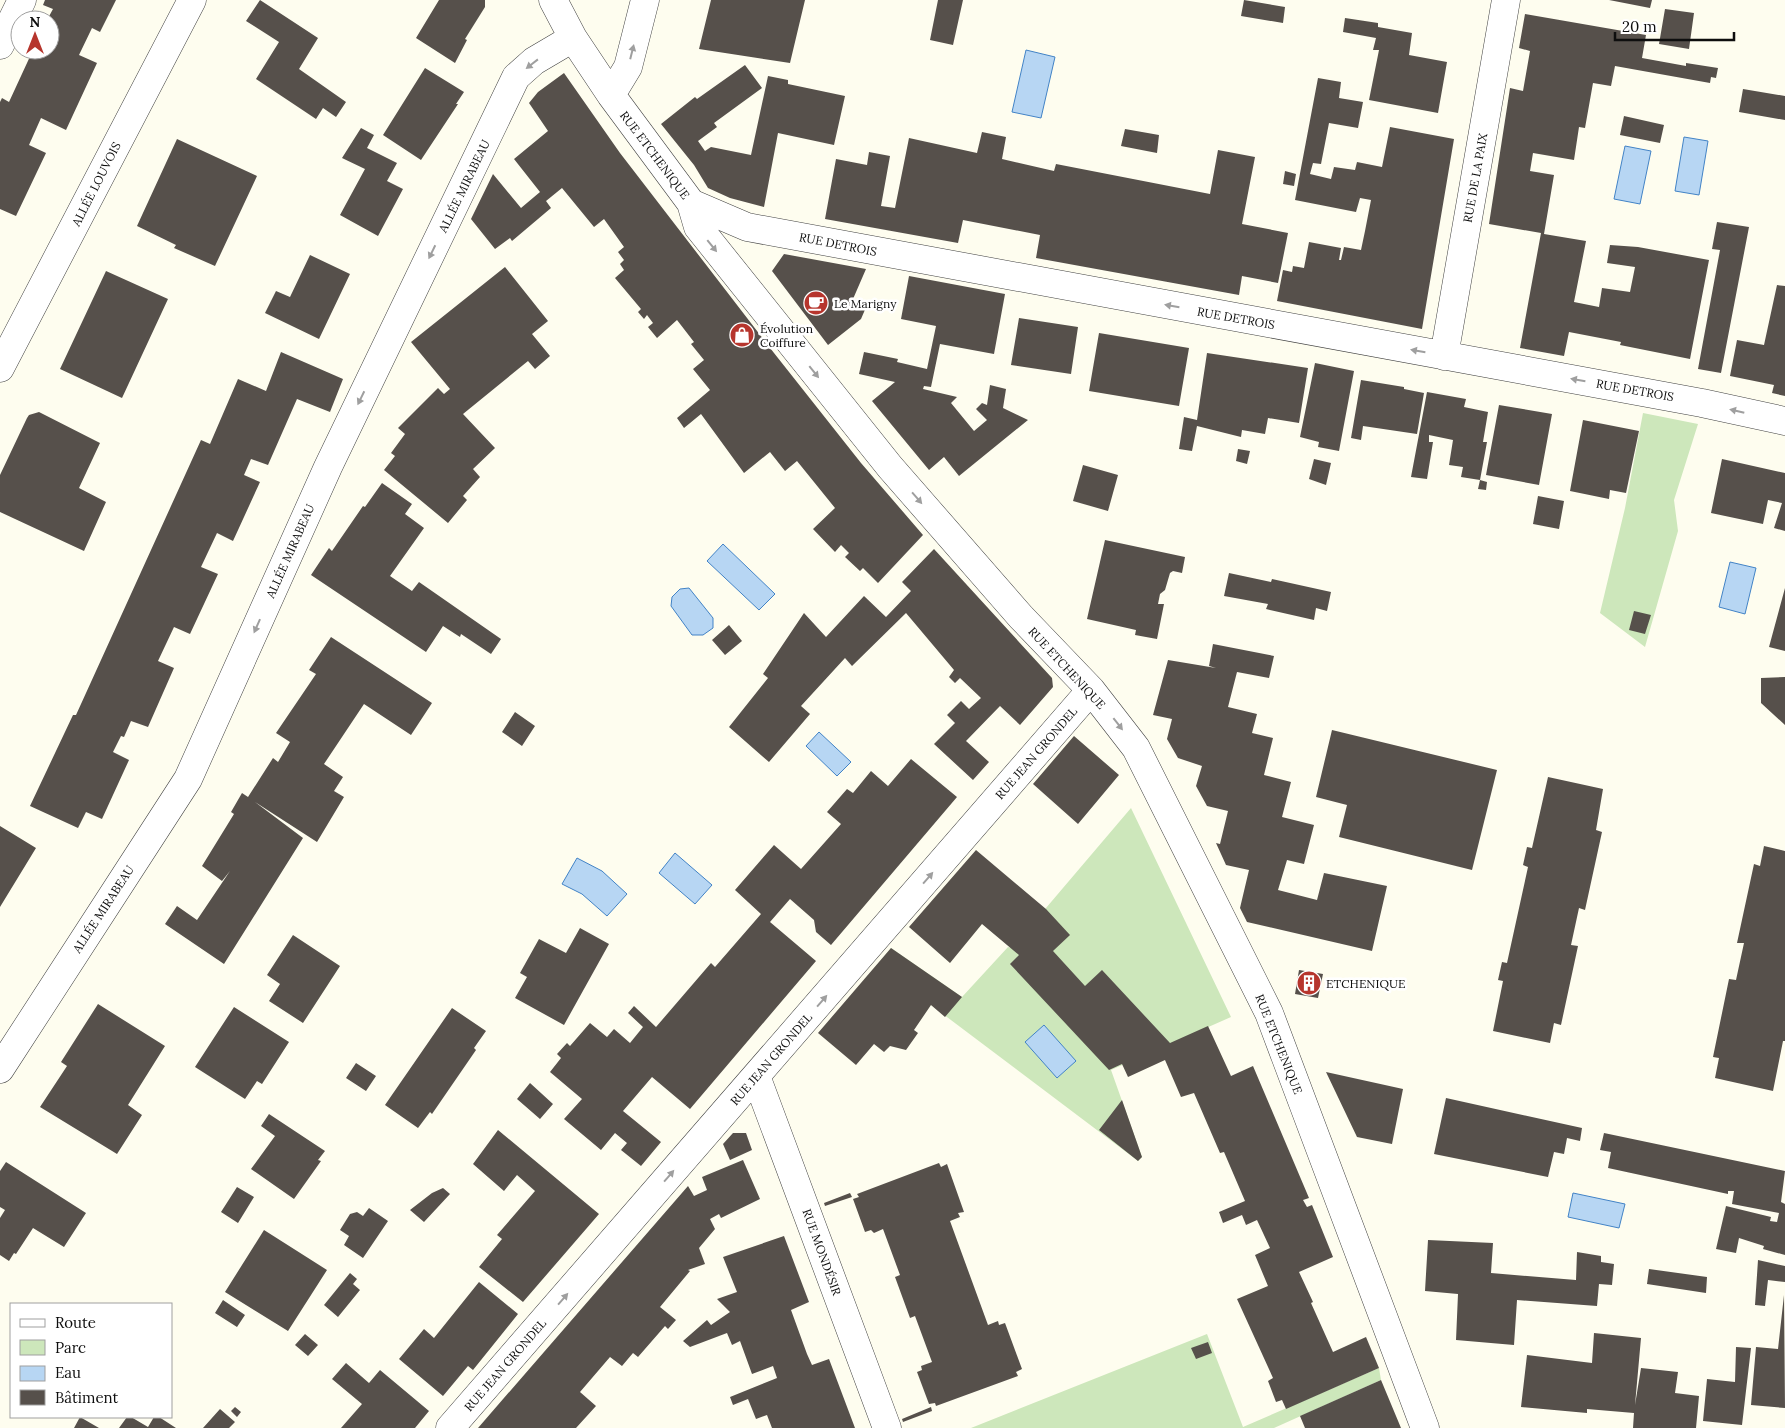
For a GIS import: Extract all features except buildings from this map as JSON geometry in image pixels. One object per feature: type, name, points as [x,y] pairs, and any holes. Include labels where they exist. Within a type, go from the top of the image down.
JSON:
[{"type":"street","points":[[0,46],[22,0]]},
{"type":"street","name":"ALLÉE LOUVOIS","points":[[0,368],[192,0]]},
{"type":"street","name":"RUE ETCHENIQUE","points":[[553,0],[573,38],[611,95],[691,203],[698,227],[890,467],[1021,617],[1091,690],[1136,748],[1269,1013],[1425,1428]]},
{"type":"street","points":[[611,95],[628,67],[645,0]]},
{"type":"street","name":"RUE DE LA PAIX","points":[[1444,356],[1506,0]]},
{"type":"street","name":"ALLÉE MIRABEAU","points":[[0,1069],[188,779],[328,467],[516,77],[534,61],[573,38]]},
{"type":"street","name":"RUE DETROIS","points":[[691,203],[747,227],[1702,402],[1785,421]]},
{"type":"street","name":"RUE JEAN GRONDEL","points":[[450,1428],[1091,690]]},
{"type":"street","name":"RUE MONDÉSIR","points":[[756,1076],[887,1428]]},
{"type":"green space","points":[[1643,413],[1698,424],[1674,500],[1678,531],[1645,647],[1600,613],[1625,508]]},
{"type":"green space","points":[[1131,808],[1231,1017],[1111,1070],[1142,1157],[1138,1161],[931,1005],[875,968],[891,948],[962,997],[1008,947],[1012,948]]},
{"type":"green space","points":[[1207,1334],[1243,1427],[1379,1368],[1381,1380],[1274,1428],[971,1428]]},
{"type":"water","points":[[1026,50],[1055,57],[1041,118],[1012,112]]},
{"type":"water","points":[[1684,137],[1708,141],[1699,195],[1675,191]]},
{"type":"water","points":[[1625,146],[1651,151],[1640,204],[1614,199]]},
{"type":"water","points":[[723,544],[775,594],[759,610],[707,561]]},
{"type":"water","points":[[1730,562],[1756,568],[1745,614],[1719,607]]},
{"type":"water","points":[[689,588],[713,618],[713,628],[703,635],[692,635],[671,606],[672,597],[680,589]]},
{"type":"water","points":[[819,732],[851,762],[837,776],[806,746]]},
{"type":"water","points":[[675,853],[712,885],[695,904],[659,873]]},
{"type":"water","points":[[577,858],[602,871],[627,894],[607,916],[582,894],[562,884]]},
{"type":"water","points":[[1044,1025],[1076,1061],[1057,1078],[1025,1042]]},
{"type":"water","points":[[1573,1193],[1625,1204],[1619,1228],[1568,1217]]},
{"type":"place","name":"Le Marigny","points":[[816,303]]},
{"type":"place","name":"Évolution Coiffure","points":[[742,335]]},
{"type":"place","name":"ETCHENIQUE","points":[[1309,983]]}]
